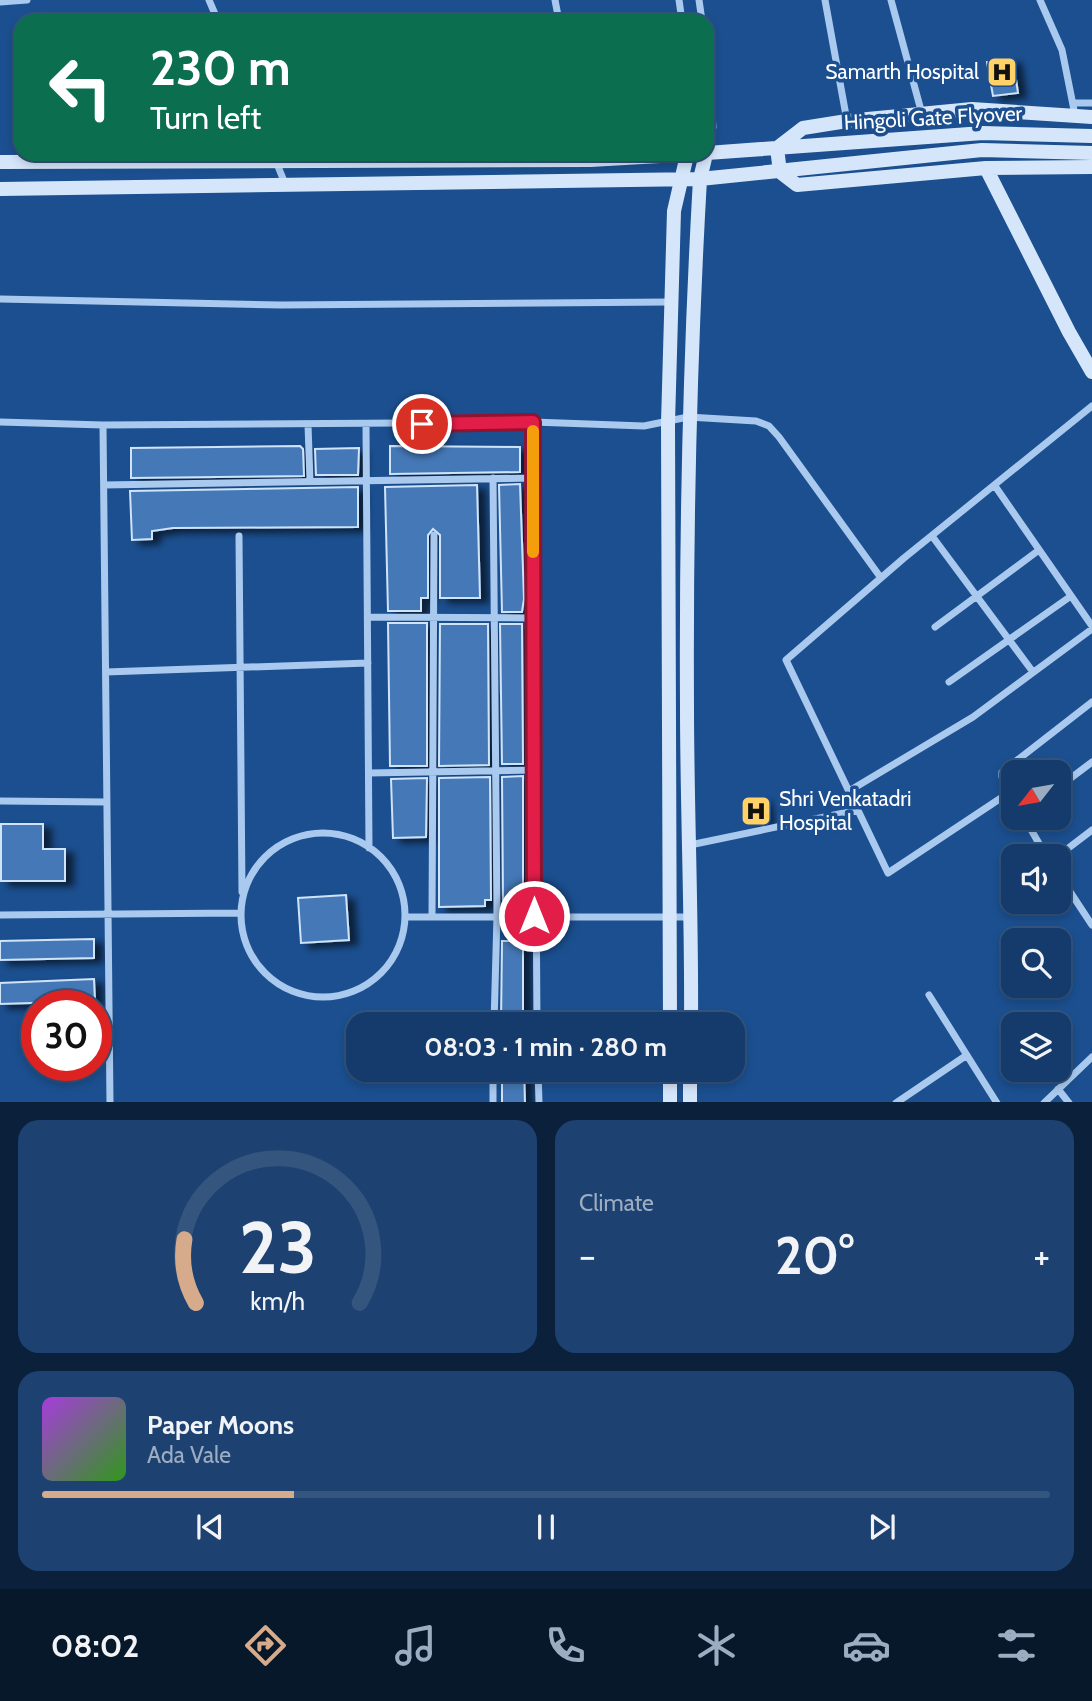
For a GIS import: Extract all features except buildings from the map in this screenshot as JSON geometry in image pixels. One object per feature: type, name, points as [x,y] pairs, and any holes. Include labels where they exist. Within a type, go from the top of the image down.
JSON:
[{"type":"main road","points":[[1092,117],[1074,110],[972,109],[846,121],[803,128],[777,148],[780,172],[791,182],[807,185],[986,168],[1092,167]]},
{"type":"main road","name":"Hingoli Gate Flyover","points":[[714,152],[984,133],[1092,136]]},
{"type":"main road","name":"Hingoli Gate Flyover","points":[[0,189],[700,179],[982,150],[1092,153]]},
{"type":"main road","points":[[0,162],[55,161]]},
{"type":"main road","points":[[670,1012],[670,302],[674,211],[685,161]]},
{"type":"main road","points":[[691,1012],[692,917],[687,706],[688,417],[700,179],[705,161]]},
{"type":"main road","points":[[986,168],[1092,372]]},
{"type":"main road","points":[[670,1082],[670,1102]]},
{"type":"main road","points":[[690,1082],[690,1102]]},
{"type":"street","points":[[0,2],[27,0]]},
{"type":"street","points":[[825,0],[846,121]]},
{"type":"street","points":[[891,0],[922,114]]},
{"type":"street","points":[[1040,0],[1062,50],[1074,110],[1092,103]]},
{"type":"street","points":[[276,161],[286,187]]},
{"type":"street","points":[[590,161],[596,182]]},
{"type":"street","points":[[0,299],[281,305],[670,302]]},
{"type":"street","points":[[1001,802],[888,873],[786,660],[881,578],[1092,406]]},
{"type":"street","points":[[0,422],[103,425],[366,425],[533,422],[644,426],[688,417],[756,421],[769,426],[881,578]]},
{"type":"street","points":[[533,422],[537,1012]]},
{"type":"street","points":[[103,425],[110,1102]]},
{"type":"street","points":[[308,425],[310,481]]},
{"type":"street","points":[[366,425],[369,848]]},
{"type":"street","points":[[493,478],[497,916],[494,1012]]},
{"type":"street","points":[[104,485],[533,478]]},
{"type":"street","points":[[849,791],[973,717],[1092,628],[995,486]]},
{"type":"street","points":[[432,916],[434,535]]},
{"type":"street","points":[[239,536],[240,913],[249,951],[273,981],[309,996],[333,997],[356,991],[373,981],[389,964],[402,938],[405,917],[399,884],[387,864],[369,848],[343,835],[310,833],[287,840],[270,850],[256,866],[242,894]]},
{"type":"street","points":[[932,536],[1033,673]]},
{"type":"street","points":[[934,627],[1039,550]]},
{"type":"street","points":[[949,682],[1071,596]]},
{"type":"street","points":[[368,617],[533,618]]},
{"type":"street","points":[[106,672],[368,663]]},
{"type":"street","points":[[1017,760],[1092,702]]},
{"type":"street","points":[[1071,778],[1092,762]]},
{"type":"street","points":[[369,773],[534,769]]},
{"type":"street","points":[[0,801],[107,802]]},
{"type":"street","points":[[690,845],[858,810]]},
{"type":"street","points":[[1071,846],[1092,830]]},
{"type":"street","points":[[1071,893],[1092,925]]},
{"type":"street","points":[[0,915],[240,913]]},
{"type":"street","points":[[405,917],[692,917]]},
{"type":"street","points":[[929,995],[997,1102]]},
{"type":"street","points":[[896,1102],[967,1055]]},
{"type":"street","points":[[1044,1102],[1092,1057]]},
{"type":"street","points":[[493,1102],[494,1082]]},
{"type":"street","points":[[538,1082],[539,1102]]},
{"type":"street","points":[[1058,1089],[1069,1102]]},
{"type":"slow traffic","points":[[533,431],[533,552]]},
{"type":"place","name":"Samarth Hospital","points":[[1002,72]]},
{"type":"place","name":"Shri Venkatadri Hospital","points":[[756,811]]},
{"type":"route","points":[[422,424],[533,422],[534,916]]}]
